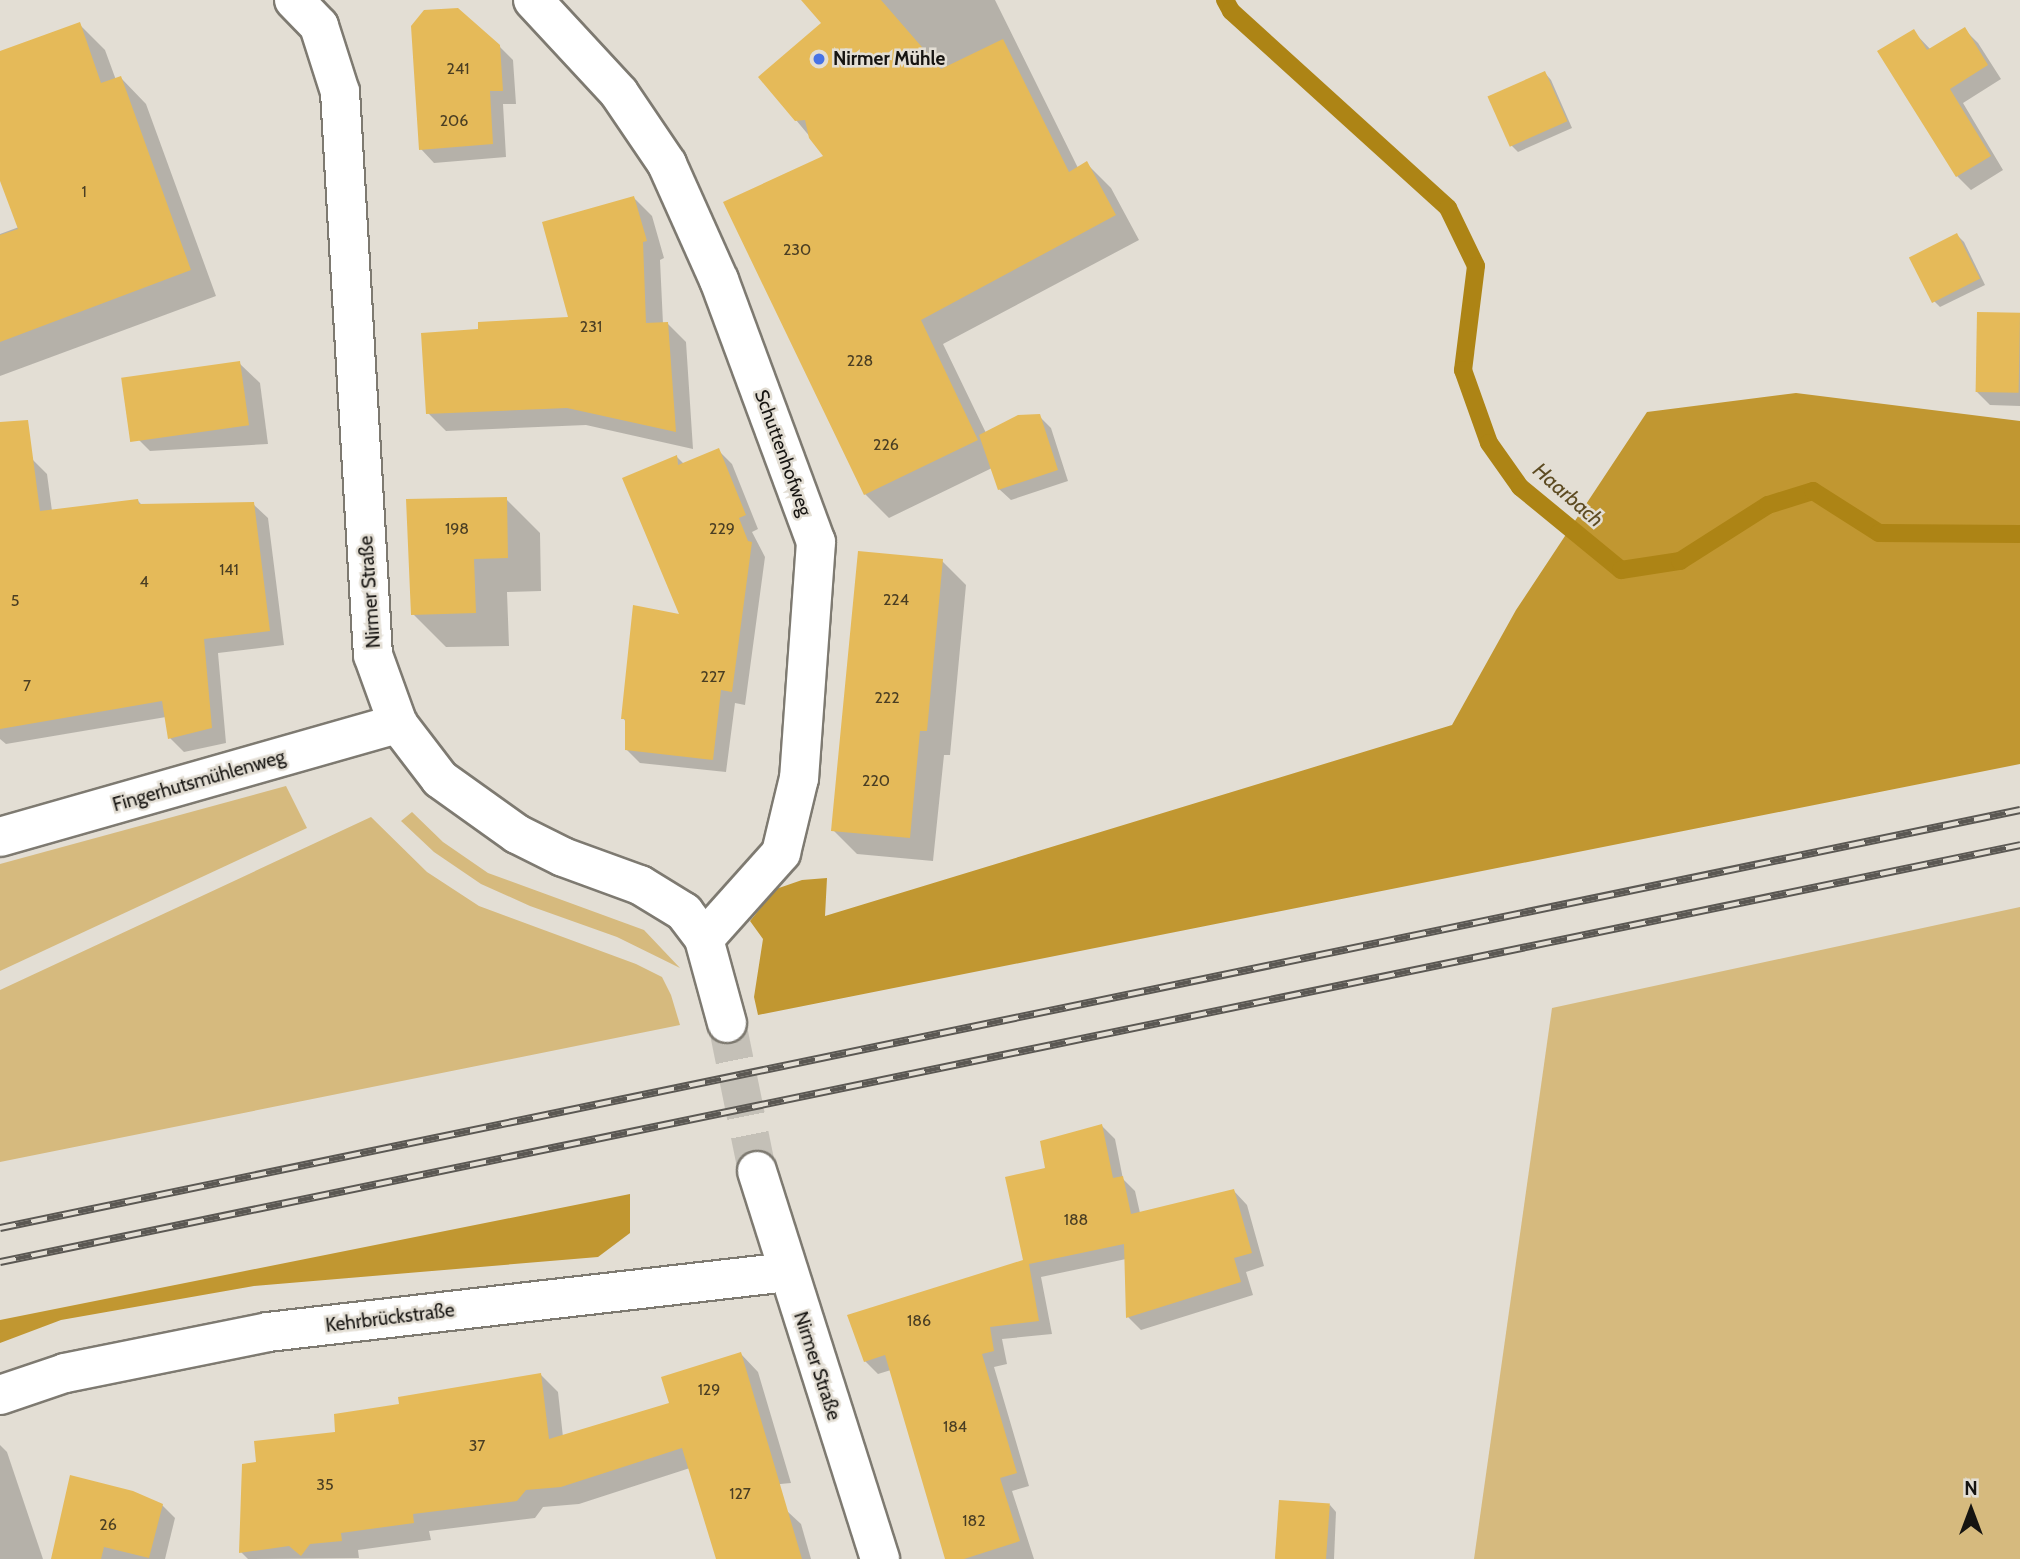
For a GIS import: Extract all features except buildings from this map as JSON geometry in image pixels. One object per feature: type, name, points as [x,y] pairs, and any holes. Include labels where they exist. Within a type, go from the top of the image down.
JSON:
[{"type":"street","name":"Nirmer Straße","points":[[294,0],[319,26],[340,92],[373,655],[398,724],[440,779],[517,834],[564,857],[640,886],[684,912],[704,939],[727,1023]]},
{"type":"street","name":"Schuttenhofweg","points":[[533,0],[619,93],[667,164],[719,280],[816,542],[799,778],[781,853],[704,939]]},
{"type":"street","name":"Fingerhutsmühlenweg","points":[[0,837],[398,724]]},
{"type":"street","name":"Nirmer Straße","points":[[757,1171],[880,1559]]},
{"type":"street","name":"Kehrbrückstraße","points":[[0,1395],[65,1373],[268,1332],[787,1272]]},
{"type":"shaded area","points":[[1796,393],[2020,421],[2020,764],[758,1015],[754,997],[763,939],[750,921],[776,889],[802,880],[827,878],[825,916],[1452,725],[1516,610],[1647,412]]},
{"type":"shaded area","points":[[286,786],[307,828],[0,971],[0,864]]},
{"type":"shaded area","points":[[412,812],[443,842],[488,873],[644,930],[680,968],[617,937],[530,906],[481,884],[434,852],[401,821]]},
{"type":"shaded area","points":[[371,817],[427,872],[479,906],[636,964],[662,977],[671,995],[680,1025],[0,1162],[0,990]]},
{"type":"shaded area","points":[[2020,907],[2020,1559],[1474,1559],[1552,1008]]},
{"type":"shaded area","points":[[630,1194],[630,1233],[598,1257],[254,1286],[61,1320],[0,1343],[0,1320]]},
{"type":"waterway","name":"Haarbach","points":[[1225,0],[1231,11],[1448,208],[1476,266],[1463,370],[1489,443],[1520,487],[1621,570],[1680,561],[1768,505],[1813,491],[1879,533],[2020,534]]},
{"type":"tunnel","points":[[727,1023],[757,1171]]},
{"type":"railway","points":[[0,1228],[2020,810]]},
{"type":"railway","points":[[0,1262],[2020,845]]},
{"type":"place","name":"Nirmer Mühle","points":[[819,59]]}]
